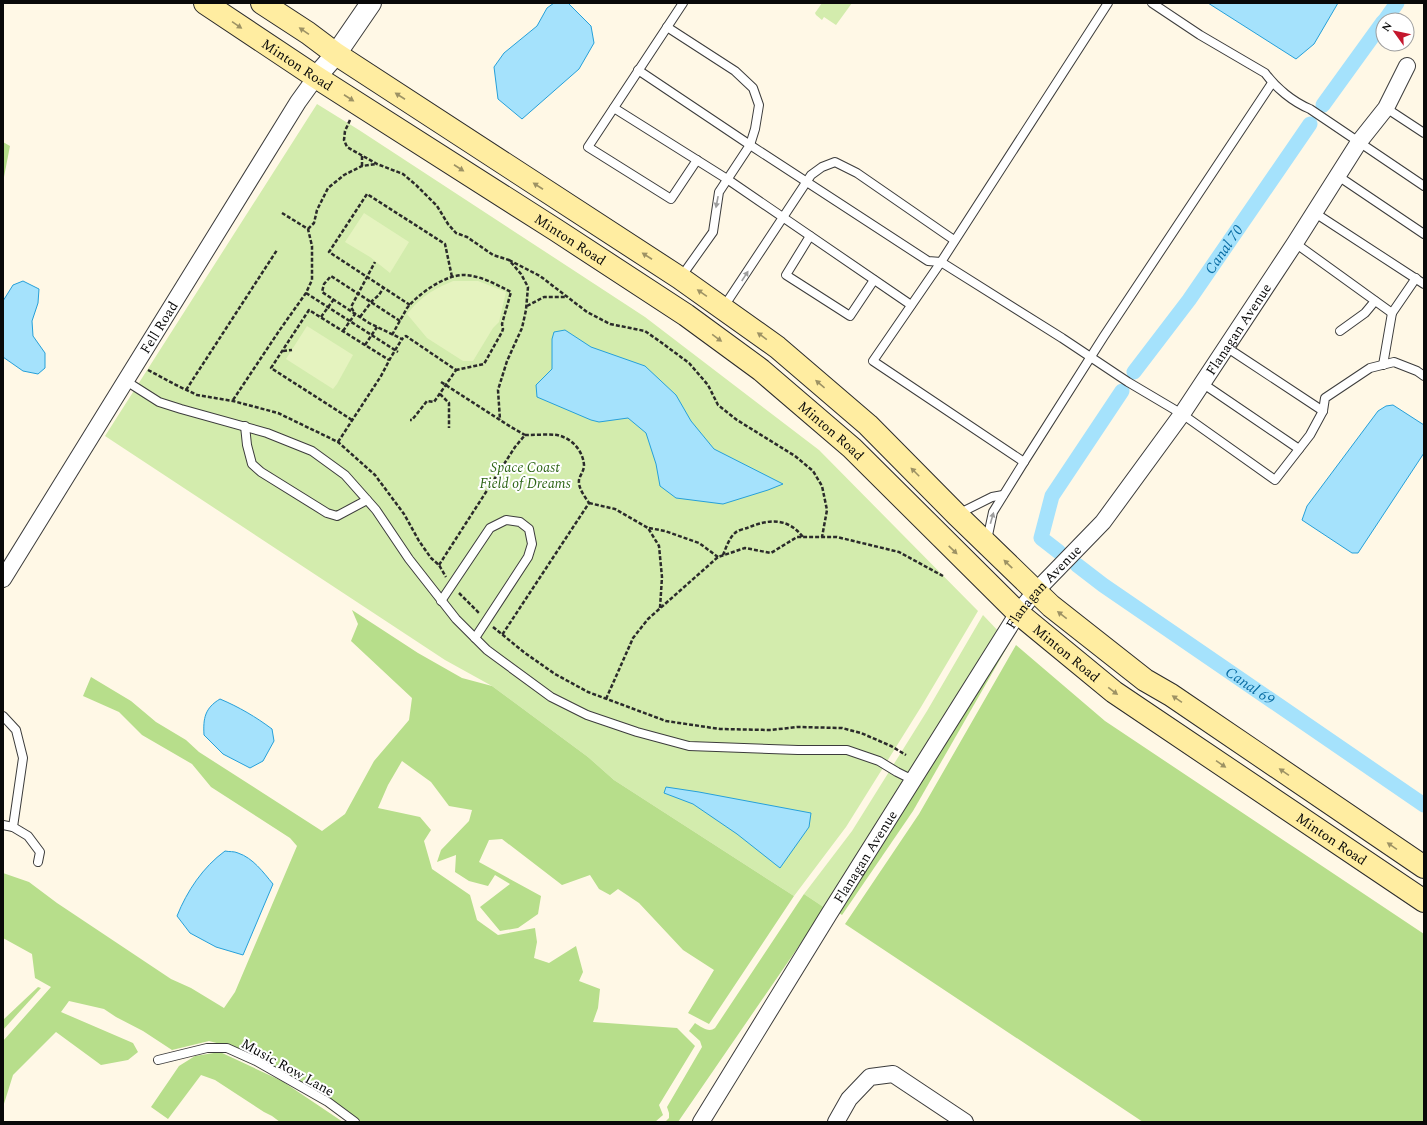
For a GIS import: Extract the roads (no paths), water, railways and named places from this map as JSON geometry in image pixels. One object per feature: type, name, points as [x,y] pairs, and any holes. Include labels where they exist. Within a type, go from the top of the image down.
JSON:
[{"type":"main road","name":"Minton Road","points":[[205,3],[316,77],[550,226],[686,315],[761,370],[852,448],[1018,614],[1114,692],[1424,901]]},
{"type":"main road","name":"Minton Road","points":[[262,3],[308,33],[336,54],[680,278],[776,347],[868,425],[957,515],[1051,606],[1145,680],[1424,867]]},
{"type":"main road","points":[[680,278],[686,315],[723,308]]},
{"type":"street","points":[[316,77],[336,54],[371,3]]},
{"type":"street","name":"Flanagan Avenue","points":[[701,1122],[1018,614],[1035,592],[1103,522],[1182,414],[1295,243],[1359,142],[1386,108],[1407,66]]},
{"type":"street","name":"Fell Road","points":[[3,579],[298,102],[316,77]]},
{"type":"street","points":[[836,1122],[849,1099],[870,1077],[893,1074],[965,1122]]},
{"type":"lane","points":[[683,3],[588,147],[671,199],[697,160]]},
{"type":"lane","points":[[1024,462],[873,361],[941,262],[1108,3]]},
{"type":"lane","points":[[1152,3],[1200,35],[1265,74],[1272,83],[1302,106],[1424,186]]},
{"type":"lane","points":[[667,27],[735,72],[753,88],[759,105],[755,129],[750,144],[719,192],[713,232],[680,278]]},
{"type":"lane","points":[[638,70],[750,144],[809,178],[928,261],[941,262],[1128,382],[1182,414],[1275,480],[1310,435],[1323,412],[1325,398],[1370,368],[1394,362],[1417,371],[1424,376]]},
{"type":"lane","points":[[986,542],[993,512],[1024,462],[1091,357],[1272,83]]},
{"type":"lane","points":[[614,108],[727,179],[911,305]]},
{"type":"lane","points":[[1386,108],[1424,133]]},
{"type":"lane","points":[[723,308],[809,178],[822,167],[835,162],[856,173],[954,240]]},
{"type":"lane","points":[[1338,176],[1424,234]]},
{"type":"lane","points":[[1314,213],[1424,284]]},
{"type":"lane","points":[[810,236],[786,275],[850,316],[874,280]]},
{"type":"lane","points":[[1295,243],[1392,313]]},
{"type":"lane","points":[[1383,365],[1392,313],[1416,278]]},
{"type":"lane","points":[[1340,331],[1365,313],[1375,301]]},
{"type":"lane","points":[[1226,347],[1323,412]]},
{"type":"lane","points":[[126,381],[159,402],[181,410],[267,433],[312,451],[345,475],[376,510],[409,559],[456,619],[487,650],[551,697],[587,715],[637,732],[689,746],[798,750],[848,750],[879,761],[913,780]]},
{"type":"lane","points":[[1202,383],[1299,449]]},
{"type":"lane","points":[[245,426],[248,453],[252,464],[261,472],[327,513],[337,516],[367,500]]},
{"type":"lane","points":[[957,515],[992,497],[1004,495]]},
{"type":"lane","points":[[441,601],[490,528],[506,520],[520,522],[529,529],[532,544],[528,557],[475,638]]},
{"type":"lane","points":[[3,716],[16,730],[23,758],[13,827]]},
{"type":"lane","points":[[3,825],[13,827],[28,836],[40,852],[38,862]]},
{"type":"lane","name":"Music Row Lane","points":[[158,1060],[207,1048],[227,1048],[256,1061],[328,1102],[355,1122]]},
{"type":"water","points":[[554,3],[568,3],[591,26],[594,43],[579,69],[522,119],[498,99],[494,67],[504,53],[537,26],[547,8]]},
{"type":"water","points":[[1208,3],[1338,3],[1314,44],[1296,59]]},
{"type":"water","points":[[23,281],[39,289],[38,303],[32,321],[33,336],[45,353],[45,368],[38,374],[23,371],[3,357],[3,301],[13,285]]},
{"type":"water","points":[[565,330],[591,347],[645,366],[676,395],[691,421],[714,449],[783,484],[723,504],[676,498],[660,486],[656,464],[646,433],[628,418],[599,422],[537,397],[536,385],[552,369],[552,339],[554,332]]},
{"type":"water","points":[[1393,405],[1424,425],[1424,453],[1358,553],[1352,553],[1302,520],[1307,506],[1378,411],[1386,406]]},
{"type":"water","points":[[220,699],[247,712],[272,729],[274,741],[263,761],[250,768],[223,754],[204,735],[206,714],[211,706]]},
{"type":"water","points":[[666,787],[811,813],[809,827],[780,868],[737,834],[693,804],[664,793]]},
{"type":"water","points":[[225,851],[236,852],[248,858],[273,884],[243,955],[216,947],[190,933],[177,916],[196,880],[217,857]]},
{"type":"waterway","name":"Canal 70","points":[[1391,12],[1397,3]]},
{"type":"waterway","name":"Canal 70","points":[[1323,105],[1375,33]]},
{"type":"waterway","name":"Canal 70","points":[[1134,372],[1189,300],[1310,124]]},
{"type":"waterway","name":"Canal 70","points":[[1059,552],[1041,538],[1052,496],[1122,391]]},
{"type":"waterway","name":"Canal 69","points":[[1077,565],[1103,585],[1424,805]]},
{"type":"park label","name":"Space Coast Field of Dreams","points":[[525,476]]}]
